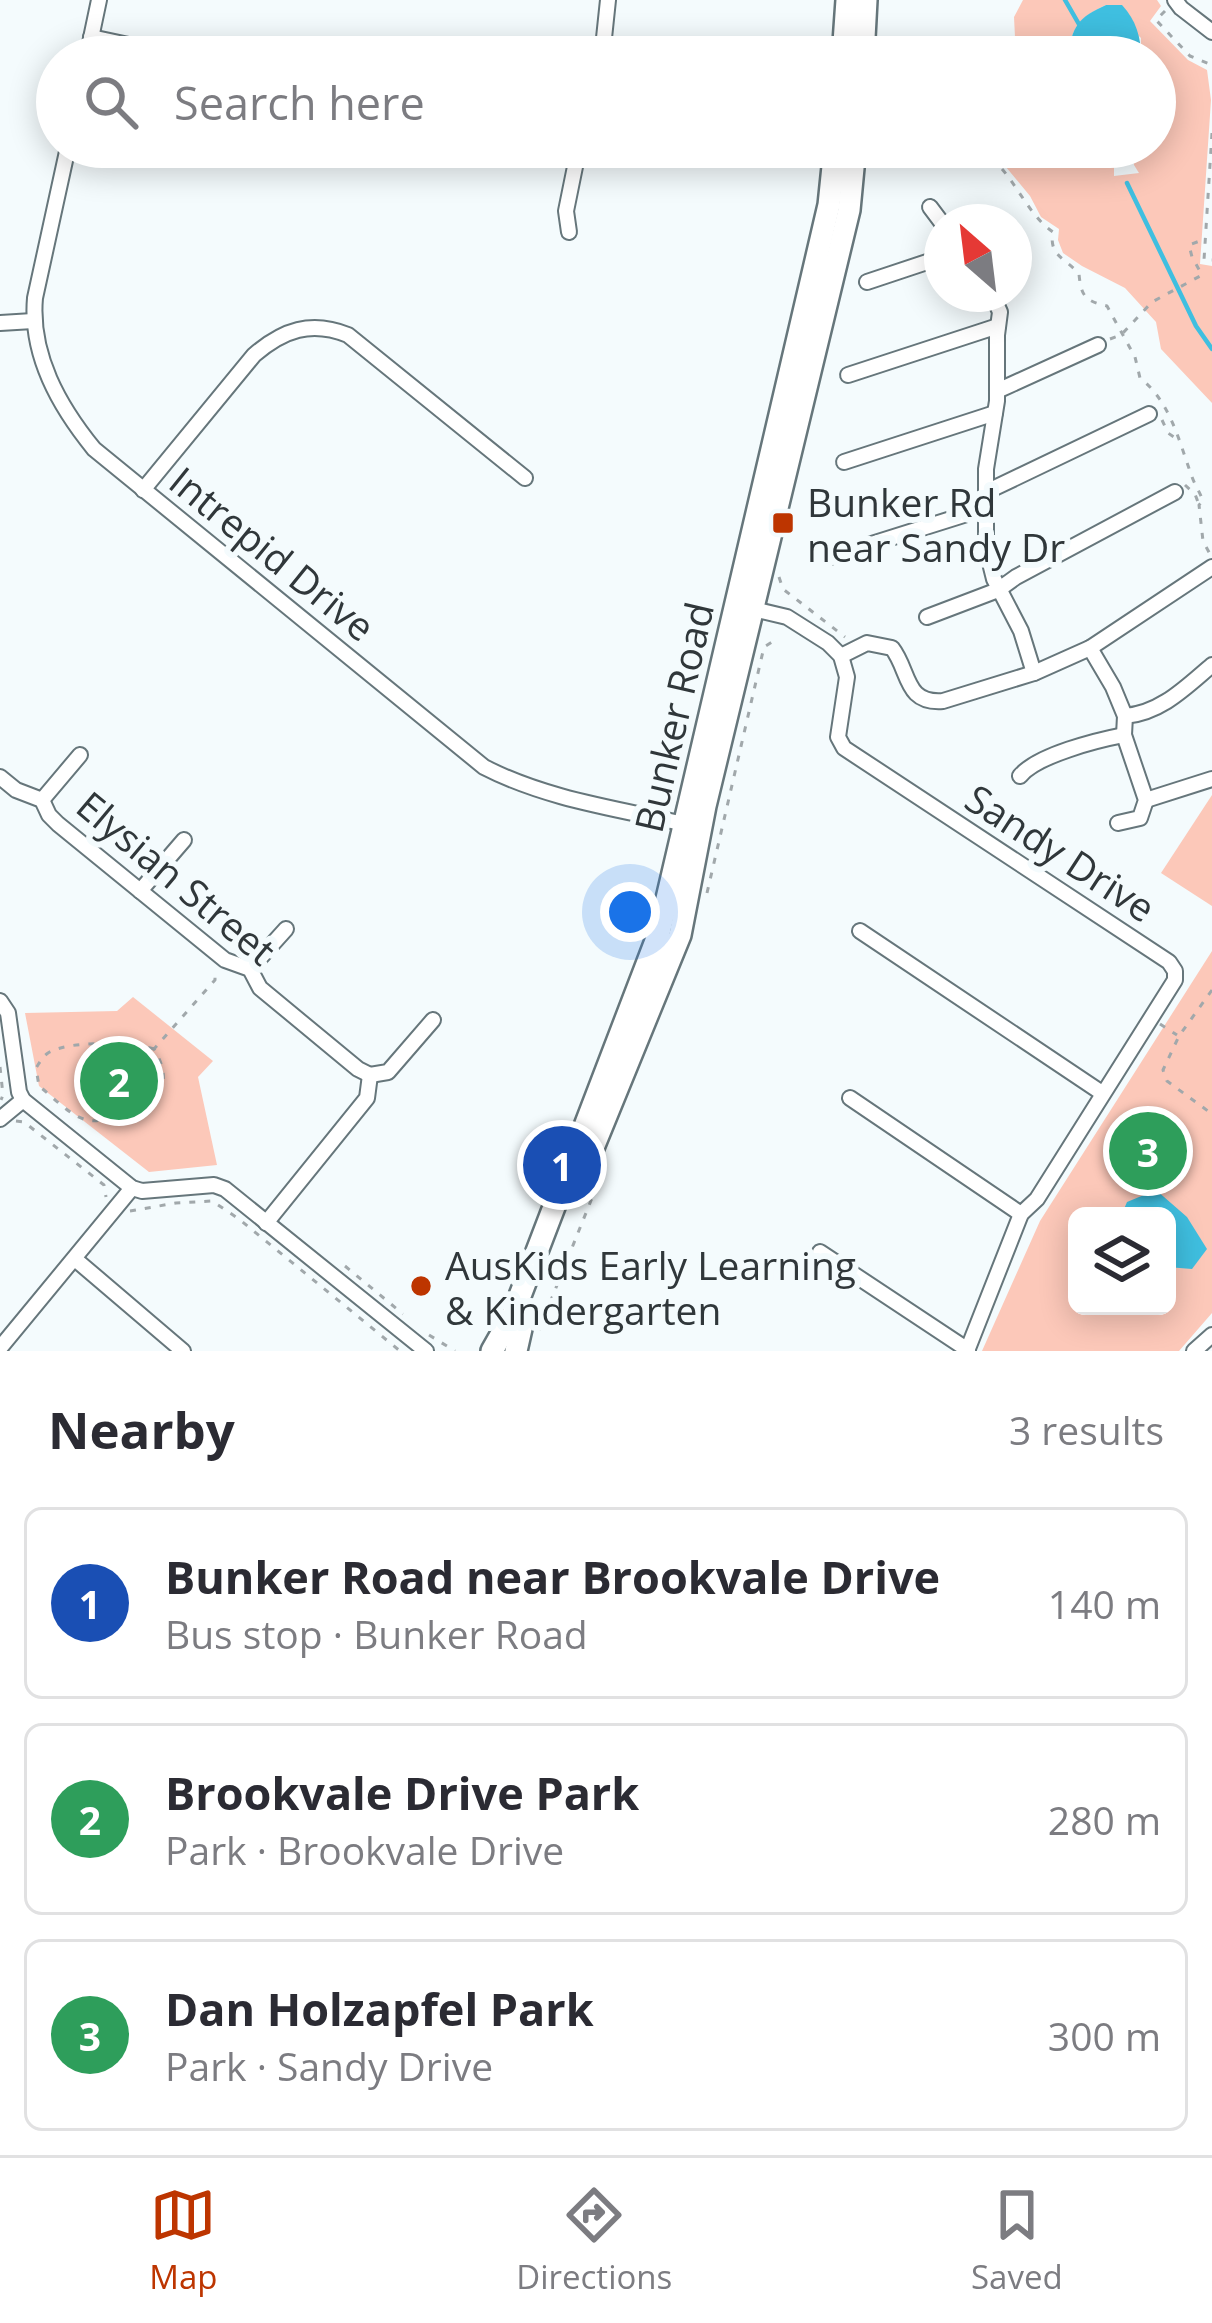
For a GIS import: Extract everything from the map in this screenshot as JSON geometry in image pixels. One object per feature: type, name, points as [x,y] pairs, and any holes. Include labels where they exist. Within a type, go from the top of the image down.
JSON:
[{"type":"main road","points":[[844,36],[847,0]]},
{"type":"main road","points":[[864,36],[866,0]]},
{"type":"main road","name":"Bunker Road","points":[[836,168],[839,207]]},
{"type":"main road","name":"Bunker Road","points":[[492,1351],[513,1314],[659,933],[693,826],[849,168]]},
{"type":"main road","name":"Bunker Road","points":[[516,1351],[521,1318],[680,935],[693,826]]},
{"type":"street","points":[[92,36],[99,0]]},
{"type":"street","points":[[604,36],[608,0]]},
{"type":"street","points":[[1172,3],[1212,31]]},
{"type":"street","name":"Intrepid Drive","points":[[63,168],[33,322],[62,407],[94,448],[484,767],[543,792],[693,826]]},
{"type":"street","points":[[569,232],[566,211],[574,168]]},
{"type":"street","points":[[867,282],[924,263]]},
{"type":"street","points":[[1000,312],[997,392],[986,469],[986,547],[998,590],[1021,632],[1034,673]]},
{"type":"street","points":[[0,323],[33,322]]},
{"type":"street","points":[[143,490],[254,355],[288,331],[310,326],[348,335],[525,478]]},
{"type":"street","points":[[848,375],[998,326]]},
{"type":"street","points":[[997,392],[1098,345]]},
{"type":"street","points":[[844,462],[995,413]]},
{"type":"street","points":[[827,558],[986,500],[1148,414]]},
{"type":"street","points":[[927,617],[998,590],[1175,492]]},
{"type":"street","points":[[745,608],[787,617],[842,656],[867,644],[892,647],[909,686],[920,698],[934,702],[1034,673],[1090,648],[1212,562]]},
{"type":"street","points":[[1090,648],[1125,716],[1124,735],[1146,800],[1140,818],[1118,823]]},
{"type":"street","name":"Sandy Drive","points":[[842,656],[847,676],[838,737],[844,748],[1169,962],[1175,971],[1175,980],[1151,1019],[1037,1199],[1022,1214],[968,1350]]},
{"type":"street","points":[[1125,716],[1166,703],[1212,665]]},
{"type":"street","points":[[1020,776],[1040,761],[1124,735]]},
{"type":"street","points":[[42,800],[80,755]]},
{"type":"street","name":"Elysian Street","points":[[0,777],[16,790],[42,800],[58,824],[224,961],[250,969],[260,988],[370,1075]]},
{"type":"street","points":[[1146,800],[1212,779]]},
{"type":"street","points":[[140,891],[184,840]]},
{"type":"street","points":[[250,969],[286,929]]},
{"type":"street","points":[[860,931],[1102,1093]]},
{"type":"street","points":[[0,1001],[8,1013],[23,1100],[132,1188],[214,1185],[224,1189],[426,1351]]},
{"type":"street","points":[[266,1223],[367,1098],[370,1075],[388,1072],[434,1020]]},
{"type":"street","points":[[850,1098],[1022,1214]]},
{"type":"street","points":[[6,1120],[23,1100]]},
{"type":"street","points":[[0,1348],[132,1188]]},
{"type":"street","points":[[820,1252],[968,1350]]},
{"type":"street","points":[[75,1259],[183,1351]]},
{"type":"street","points":[[1194,1351],[1212,1335]]},
{"type":"path","points":[[1171,36],[1156,20],[1172,3]]},
{"type":"path","points":[[1176,41],[1190,56],[1212,65]]},
{"type":"path","points":[[1212,133],[1204,240],[1204,260],[1212,260]]},
{"type":"path","points":[[1001,169],[1038,221],[1053,232],[1057,257],[1079,274],[1080,292],[1089,302],[1107,306],[1135,357],[1140,379],[1164,406],[1203,501],[1199,505],[1201,532],[1212,562]]},
{"type":"path","points":[[1098,345],[1120,335],[1152,302],[1202,275],[1189,245],[1204,240]]},
{"type":"path","points":[[1168,433],[1179,440]]},
{"type":"path","points":[[780,562],[783,590],[845,637]]},
{"type":"path","points":[[154,1049],[215,980],[214,972],[224,961]]},
{"type":"path","points":[[1212,990],[1179,1036],[1163,1070],[1167,1082],[1212,1114]]},
{"type":"path","points":[[1151,1019],[1179,1036]]},
{"type":"path","points":[[62,1047],[154,1049],[163,1065],[164,1084],[154,1101],[122,1117],[82,1119],[39,1086],[36,1068],[45,1054],[62,1047]]},
{"type":"path","points":[[0,1067],[0,1102]]},
{"type":"path","points":[[6,1120],[24,1122],[104,1185],[108,1204]]},
{"type":"path","points":[[122,1215],[160,1205],[212,1201],[400,1351]]},
{"type":"path","points":[[344,1266],[412,1321]]},
{"type":"path","points":[[428,1334],[454,1351]]},
{"type":"shaded area","points":[[1023,0],[1157,0],[1161,6],[1150,21],[1165,36],[1139,36],[1106,5],[1078,25],[1073,36],[1015,36],[1014,17]]},
{"type":"shaded area","points":[[1176,48],[1207,70],[1211,100],[1200,264],[1212,266],[1212,403],[1161,349],[1156,322],[1125,288],[1063,253],[1059,229],[1041,217],[1007,168],[1114,168],[1114,176],[1139,173],[1136,168],[1176,168]]},
{"type":"shaded area","points":[[1212,795],[1212,906],[1161,873]]},
{"type":"shaded area","points":[[1212,951],[1212,1313],[1179,1351],[982,1351],[1040,1221]]},
{"type":"shaded area","points":[[133,997],[213,1061],[198,1077],[217,1165],[149,1172],[39,1086],[25,1013],[117,1011]]},
{"type":"water","points":[[1106,5],[1122,5],[1139,36],[1073,36],[1089,14]]},
{"type":"water","points":[[1156,1190],[1176,1207],[1125,1207]]},
{"type":"water","points":[[1176,1207],[1207,1249],[1192,1269],[1176,1268]]},
{"type":"waterway","points":[[1065,0],[1080,26]]},
{"type":"waterway","points":[[1127,183],[1196,326],[1212,349]]},
{"type":"place","name":"Bunker Rd near Sandy Dr","points":[[783,523]]},
{"type":"place","name":"Brookvale Drive Park","points":[[119,1081]]},
{"type":"place","name":"Dan Holzapfel Park","points":[[1148,1151]]},
{"type":"place","name":"Bunker Road near Brookvale Drive","points":[[562,1165]]},
{"type":"place","name":"AusKids Early Learning & Kindergarten","points":[[421,1286]]}]
